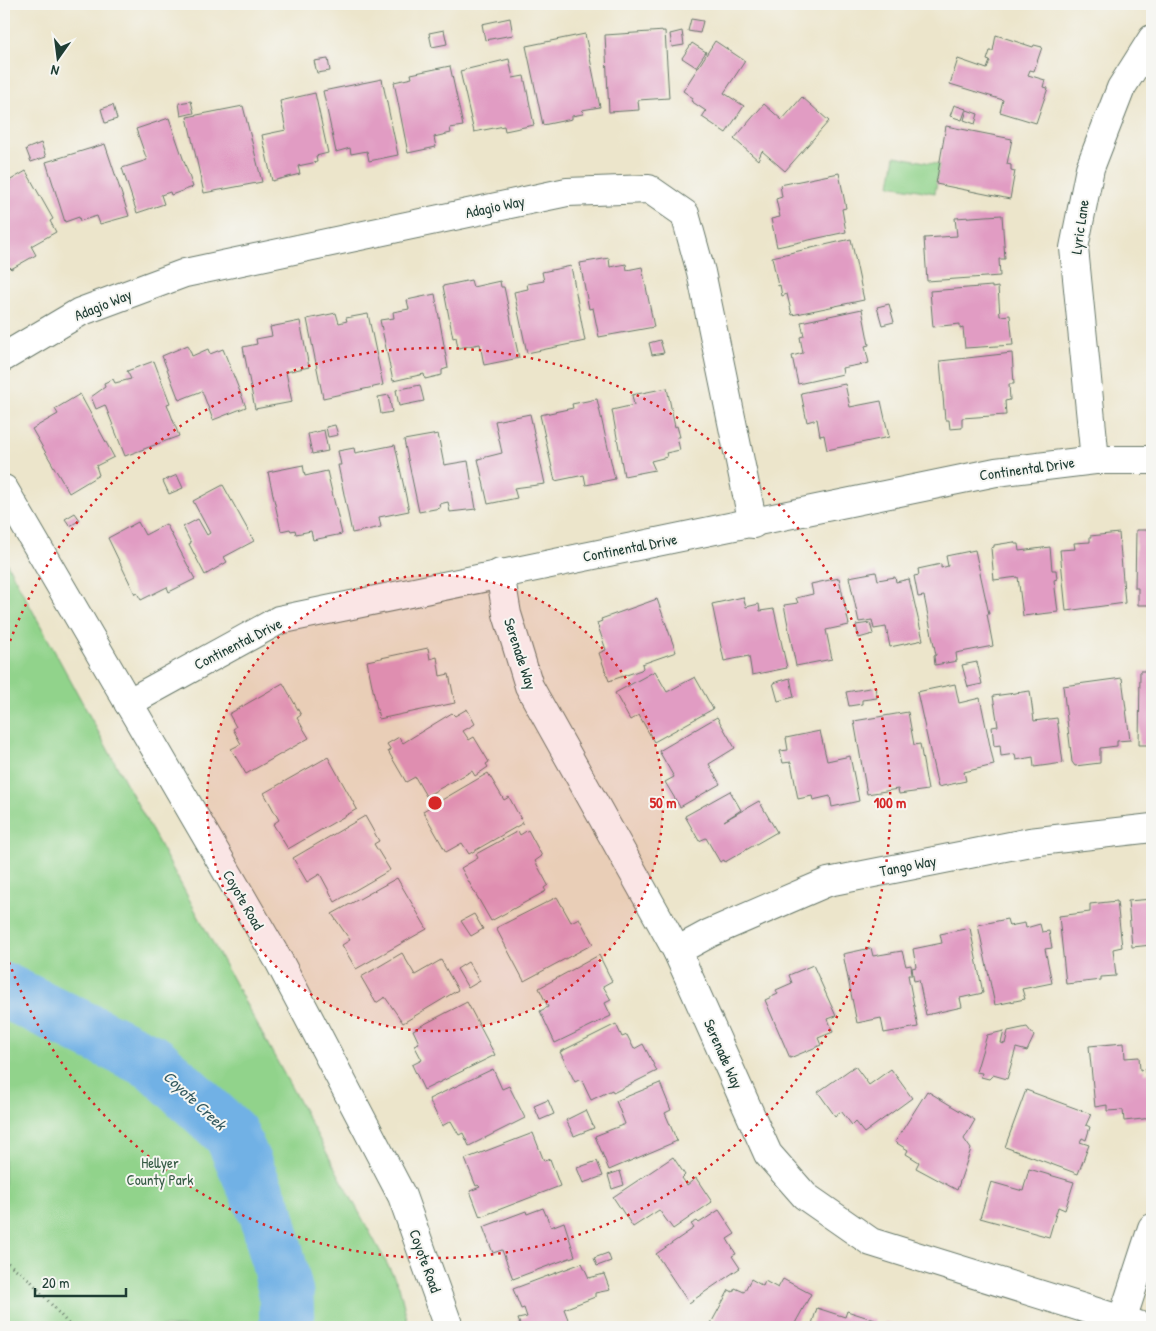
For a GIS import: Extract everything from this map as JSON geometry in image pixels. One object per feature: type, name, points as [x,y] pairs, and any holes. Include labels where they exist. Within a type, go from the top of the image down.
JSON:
[{"type":"street","name":"Lyric Lane","points":[[1095,460],[1074,248],[1090,168],[1121,88],[1152,39]]},
{"type":"street","name":"Adagio Way","points":[[4,357],[80,312],[185,273],[567,192],[649,189],[685,214],[702,272],[753,524]]},
{"type":"street","name":"Continental Drive","points":[[128,703],[279,620],[500,573],[753,524],[996,472],[1095,460],[1152,460]]},
{"type":"street","name":"Coyote Road","points":[[4,489],[280,963],[402,1196],[449,1327]]},
{"type":"street","name":"Serenade Way","points":[[500,573],[507,614],[529,686],[677,951],[768,1154],[805,1196],[871,1242],[1133,1324]]},
{"type":"street","name":"Tango Way","points":[[677,951],[710,933],[828,882],[1030,842],[1152,828]]},
{"type":"street","points":[[1133,1324],[1152,1228]]},
{"type":"path","points":[[4,1260],[30,1280],[71,1327]]},
{"type":"green space","points":[[895,156],[940,165],[935,193],[890,185]]},
{"type":"green space","name":"Hellyer County Park","points":[[4,558],[399,1286],[409,1327],[4,1327]]},
{"type":"building","points":[[510,18],[513,35],[485,40],[482,24]]},
{"type":"building","points":[[691,19],[703,21],[700,33],[688,31]]},
{"type":"building","points":[[444,30],[447,44],[432,47],[429,33]]},
{"type":"building","points":[[665,31],[669,98],[638,100],[639,110],[609,112],[605,35]]},
{"type":"building","points":[[682,31],[684,45],[672,47],[670,34]]},
{"type":"building","points":[[585,34],[600,107],[582,110],[583,114],[572,116],[572,119],[543,125],[526,46]]},
{"type":"building","points":[[996,35],[1033,47],[1034,45],[1042,47],[1034,71],[1030,70],[1028,75],[1045,80],[1043,87],[1048,88],[1036,123],[1000,112],[1003,100],[950,84],[958,59],[987,69],[990,61],[987,60],[990,51],[993,51]]},
{"type":"building","points":[[715,41],[745,61],[724,93],[744,106],[726,133],[702,117],[706,111],[691,101],[693,98],[683,91]]},
{"type":"building","points":[[692,43],[706,52],[696,67],[682,58]]},
{"type":"building","points":[[328,59],[330,71],[317,73],[314,61]]},
{"type":"building","points":[[509,59],[513,78],[524,76],[534,125],[505,131],[504,126],[474,132],[460,71]]},
{"type":"building","points":[[450,66],[463,126],[450,128],[451,133],[434,137],[436,147],[408,153],[394,82],[412,78],[411,74]]},
{"type":"building","points":[[382,79],[398,155],[369,161],[367,151],[351,154],[350,148],[336,152],[323,91]]},
{"type":"building","points":[[315,93],[328,153],[316,156],[317,162],[298,166],[300,174],[272,181],[262,135],[286,130],[280,101]]},
{"type":"building","points":[[802,97],[829,121],[785,171],[762,151],[758,160],[734,139],[764,104],[782,120]]},
{"type":"building","points":[[191,101],[194,113],[181,116],[179,103]]},
{"type":"building","points":[[113,105],[117,119],[105,123],[101,109]]},
{"type":"building","points":[[954,105],[966,109],[962,120],[950,116]]},
{"type":"building","points":[[243,106],[262,182],[204,193],[187,117]]},
{"type":"building","points":[[967,110],[978,114],[975,124],[964,120]]},
{"type":"building","points":[[169,118],[193,187],[171,195],[170,192],[161,195],[164,204],[137,213],[122,168],[147,160],[136,129]]},
{"type":"building","points":[[946,126],[1012,139],[1007,164],[1011,165],[1011,170],[1015,171],[1010,199],[936,184]]},
{"type":"building","points":[[41,143],[46,157],[31,162],[26,149]]},
{"type":"building","points":[[105,144],[129,216],[100,224],[97,216],[80,221],[79,217],[65,222],[46,162]]},
{"type":"building","points":[[26,171],[53,219],[50,221],[56,232],[31,246],[36,255],[11,269],[4,262],[6,261],[4,256],[4,184]]},
{"type":"building","points":[[839,173],[846,208],[842,209],[846,232],[777,247],[771,219],[780,217],[776,199],[782,197],[780,185]]},
{"type":"building","points":[[1002,215],[1005,259],[999,259],[1000,276],[927,281],[924,238],[957,236],[955,218]]},
{"type":"building","points":[[851,239],[864,300],[792,315],[787,294],[782,296],[780,285],[778,286],[772,257]]},
{"type":"building","points":[[609,258],[610,267],[626,264],[627,270],[642,267],[654,327],[599,337],[593,308],[589,309],[580,263]]},
{"type":"building","points":[[571,266],[585,341],[527,353],[514,292],[528,289],[527,284],[544,281],[542,272]]},
{"type":"building","points":[[471,280],[473,287],[500,281],[501,287],[504,287],[519,358],[484,365],[480,344],[458,348],[456,337],[453,338],[443,286]]},
{"type":"building","points":[[992,286],[992,288],[998,287],[1000,316],[1010,315],[1013,345],[965,348],[963,328],[960,329],[960,324],[933,327],[930,291]]},
{"type":"building","points":[[435,294],[448,368],[442,370],[442,375],[425,379],[424,374],[393,381],[380,320],[394,318],[393,312],[409,309],[407,300]]},
{"type":"building","points":[[889,304],[894,322],[882,325],[877,307]]},
{"type":"building","points":[[862,309],[869,345],[865,346],[869,363],[842,368],[843,374],[798,384],[792,356],[803,353],[800,337],[804,336],[801,322]]},
{"type":"building","points":[[336,313],[339,323],[347,321],[346,318],[368,314],[383,385],[323,398],[307,319]]},
{"type":"building","points":[[300,321],[309,367],[286,372],[292,402],[255,409],[243,347],[257,344],[256,339],[272,336],[270,327]]},
{"type":"building","points":[[660,340],[664,353],[652,355],[649,343]]},
{"type":"building","points":[[188,345],[192,356],[208,349],[210,354],[223,349],[246,407],[213,420],[202,391],[179,400],[162,356]]},
{"type":"building","points":[[1012,353],[1014,384],[1009,384],[1010,400],[1005,401],[1006,415],[962,418],[962,428],[950,429],[949,420],[945,420],[940,361]]},
{"type":"building","points":[[154,361],[170,403],[167,404],[179,436],[125,456],[105,405],[96,409],[91,397],[105,387],[104,383],[113,379],[115,383],[131,379],[127,371]]},
{"type":"building","points":[[845,384],[850,407],[881,401],[889,437],[827,450],[824,435],[820,436],[817,419],[807,422],[801,393]]},
{"type":"building","points":[[420,385],[424,401],[399,406],[396,390]]},
{"type":"building","points":[[667,388],[675,427],[677,426],[680,437],[677,437],[680,450],[666,453],[667,457],[651,461],[655,470],[624,476],[612,410],[634,405],[632,395]]},
{"type":"building","points":[[80,394],[114,457],[96,466],[99,475],[69,493],[32,429],[58,414],[55,409]]},
{"type":"building","points":[[389,395],[392,412],[381,414],[378,397]]},
{"type":"building","points":[[597,399],[615,479],[586,485],[584,475],[555,481],[540,415],[573,408],[572,404]]},
{"type":"building","points":[[530,414],[545,484],[514,488],[517,498],[488,504],[478,459],[502,453],[495,421]]},
{"type":"building","points":[[335,425],[338,435],[328,437],[326,427]]},
{"type":"building","points":[[324,430],[328,451],[312,454],[308,434]]},
{"type":"building","points":[[438,434],[444,465],[468,461],[476,509],[450,512],[448,502],[439,504],[440,508],[419,512],[404,440]]},
{"type":"building","points":[[395,445],[409,511],[379,517],[381,527],[352,533],[338,465],[341,465],[338,451],[354,448],[355,453]]},
{"type":"building","points":[[303,465],[305,476],[327,471],[342,534],[313,540],[311,531],[296,534],[295,530],[291,531],[290,529],[281,531],[268,472]]},
{"type":"building","points":[[177,475],[183,488],[169,494],[163,481]]},
{"type":"building","points":[[223,485],[254,541],[224,557],[227,562],[205,575],[189,544],[191,543],[183,527],[198,519],[207,535],[210,533],[193,501]]},
{"type":"building","points":[[75,513],[80,520],[70,526],[65,519]]},
{"type":"building","points":[[138,522],[145,535],[166,524],[195,579],[169,592],[167,587],[141,600],[137,593],[135,594],[108,538]]},
{"type":"building","points":[[1136,530],[1152,530],[1152,605],[1138,605],[1138,588],[1135,588]]},
{"type":"building","points":[[1119,533],[1125,603],[1066,611],[1060,550],[1075,549],[1074,543],[1090,542],[1090,536]]},
{"type":"building","points":[[1014,542],[1018,544],[1019,551],[1050,547],[1052,570],[1056,570],[1057,579],[1054,580],[1058,612],[1023,616],[1018,577],[994,580],[991,548],[994,545]]},
{"type":"building","points":[[975,550],[989,614],[987,614],[993,646],[956,653],[957,661],[935,665],[934,656],[936,655],[924,596],[918,597],[914,576],[919,575],[918,569],[941,564],[941,568],[948,566],[946,556]]},
{"type":"building","points":[[876,572],[878,580],[895,577],[896,582],[909,579],[923,640],[890,647],[886,627],[874,629],[872,620],[859,622],[849,577]]},
{"type":"building","points":[[839,578],[849,625],[826,630],[832,659],[796,666],[784,605],[798,603],[796,598],[813,594],[811,584]]},
{"type":"building","points":[[743,597],[746,607],[759,604],[760,611],[774,609],[787,668],[752,675],[749,656],[724,661],[712,604]]},
{"type":"building","points":[[657,599],[676,652],[642,664],[643,668],[641,670],[609,681],[599,653],[606,650],[597,623],[602,621],[601,619]]},
{"type":"building","points":[[870,623],[873,634],[859,638],[856,625]]},
{"type":"building","points":[[428,648],[430,659],[437,657],[440,676],[449,674],[455,703],[379,719],[367,661]]},
{"type":"building","points":[[977,662],[982,684],[968,687],[962,665]]},
{"type":"building","points":[[655,671],[667,692],[695,677],[713,709],[654,742],[639,715],[630,720],[615,693]]},
{"type":"building","points":[[1140,671],[1152,671],[1152,745],[1139,745]]},
{"type":"building","points":[[790,678],[794,697],[778,701],[773,683]]},
{"type":"building","points":[[1122,678],[1130,740],[1117,741],[1117,746],[1100,748],[1100,763],[1075,766],[1072,762],[1063,686]]},
{"type":"building","points":[[283,683],[301,715],[297,718],[309,738],[246,774],[231,749],[241,744],[233,729],[236,727],[229,714]]},
{"type":"building","points":[[955,684],[959,703],[980,698],[994,765],[964,772],[966,781],[938,787],[917,692]]},
{"type":"building","points":[[875,687],[877,698],[862,700],[862,704],[849,706],[846,692]]},
{"type":"building","points":[[1030,691],[1034,721],[1057,718],[1063,763],[1034,767],[1033,757],[1016,760],[1015,754],[1001,756],[1000,745],[994,746],[992,727],[998,726],[993,696]]},
{"type":"building","points":[[467,709],[475,724],[463,731],[469,740],[474,737],[489,762],[486,764],[488,767],[475,776],[472,771],[426,796],[415,777],[406,782],[388,751],[391,750],[387,744],[399,737],[403,743],[452,713],[455,716]]},
{"type":"building","points":[[908,712],[914,745],[920,744],[928,790],[899,794],[898,789],[867,794],[854,721]]},
{"type":"building","points":[[717,717],[735,748],[709,764],[720,784],[680,807],[665,782],[674,777],[659,751]]},
{"type":"building","points":[[820,731],[827,761],[850,756],[859,801],[832,807],[830,796],[813,800],[812,796],[798,799],[791,762],[783,763],[780,751],[788,750],[786,738]]},
{"type":"building","points":[[328,757],[357,809],[288,849],[273,824],[279,820],[264,793]]},
{"type":"building","points":[[488,773],[504,800],[509,797],[523,823],[469,854],[462,843],[446,852],[423,811]]},
{"type":"building","points":[[730,791],[741,810],[724,821],[759,801],[777,832],[725,862],[724,860],[720,862],[706,838],[699,841],[685,816]]},
{"type":"building","points":[[365,816],[379,841],[374,844],[390,870],[335,902],[320,874],[307,882],[293,858]]},
{"type":"building","points":[[528,830],[542,856],[535,861],[548,885],[544,888],[546,891],[491,921],[461,868],[478,858],[476,854],[518,831],[520,835]]},
{"type":"building","points":[[397,878],[427,929],[356,969],[342,945],[350,940],[332,914]]},
{"type":"building","points":[[557,897],[571,922],[579,918],[593,944],[524,981],[496,928]]},
{"type":"building","points":[[1152,899],[1152,945],[1132,947],[1128,901]]},
{"type":"building","points":[[1117,901],[1122,947],[1113,949],[1116,976],[1101,977],[1101,980],[1066,984],[1059,916],[1090,912],[1090,904]]},
{"type":"building","points":[[474,914],[483,929],[471,936],[461,921]]},
{"type":"building","points":[[1007,919],[1009,926],[1025,923],[1026,928],[1040,924],[1042,932],[1049,931],[1052,948],[1045,949],[1052,983],[1022,989],[1025,999],[995,1005],[978,925]]},
{"type":"building","points":[[970,928],[983,993],[960,998],[962,1007],[926,1015],[919,980],[914,981],[912,968],[916,967],[913,949],[942,943],[940,934]]},
{"type":"building","points":[[871,948],[873,956],[902,951],[906,966],[911,965],[912,975],[908,975],[918,1027],[884,1033],[881,1018],[857,1023],[843,954]]},
{"type":"building","points":[[402,953],[415,975],[441,960],[458,990],[403,1023],[385,997],[376,1003],[361,977]]},
{"type":"building","points":[[599,955],[612,981],[603,986],[611,1000],[605,1003],[611,1016],[555,1043],[540,1011],[548,1007],[539,988]]},
{"type":"building","points":[[468,962],[480,981],[468,988],[457,969]]},
{"type":"building","points":[[813,965],[836,1016],[828,1019],[833,1032],[818,1038],[821,1045],[790,1058],[765,1000],[778,994],[776,990],[792,983],[789,975]]},
{"type":"building","points":[[467,1002],[495,1055],[424,1090],[412,1065],[422,1060],[414,1045],[419,1043],[413,1030]]},
{"type":"building","points":[[616,1024],[622,1037],[627,1035],[634,1049],[643,1044],[657,1071],[613,1093],[612,1090],[591,1100],[581,1079],[575,1082],[560,1052]]},
{"type":"building","points":[[1027,1027],[1034,1036],[1027,1051],[1016,1048],[1007,1079],[993,1075],[989,1079],[981,1077],[982,1073],[976,1072],[987,1035],[1004,1031],[1001,1043],[1005,1044],[1008,1031]]},
{"type":"building","points":[[1124,1043],[1125,1058],[1139,1057],[1140,1070],[1145,1069],[1145,1073],[1149,1072],[1152,1118],[1124,1121],[1123,1110],[1107,1111],[1107,1105],[1095,1107],[1089,1046]]},
{"type":"building","points":[[855,1066],[869,1085],[891,1069],[912,1098],[864,1133],[855,1122],[852,1125],[841,1111],[835,1116],[818,1092]]},
{"type":"building","points":[[493,1069],[502,1089],[509,1086],[525,1118],[469,1146],[463,1133],[459,1135],[451,1121],[442,1126],[429,1099]]},
{"type":"building","points":[[660,1083],[671,1110],[665,1113],[677,1141],[609,1170],[595,1136],[625,1124],[616,1101]]},
{"type":"building","points":[[1026,1090],[1091,1114],[1086,1125],[1090,1127],[1086,1140],[1082,1138],[1080,1142],[1089,1145],[1078,1174],[1005,1147]]},
{"type":"building","points":[[927,1091],[975,1120],[964,1139],[971,1149],[957,1190],[916,1168],[919,1162],[906,1154],[908,1150],[895,1142]]},
{"type":"building","points":[[548,1100],[554,1114],[540,1120],[534,1106]]},
{"type":"building","points":[[586,1110],[594,1128],[574,1136],[566,1120]]},
{"type":"building","points":[[533,1133],[544,1161],[550,1159],[560,1186],[480,1217],[470,1191],[480,1187],[476,1186],[465,1159]]},
{"type":"building","points":[[673,1157],[685,1175],[682,1178],[687,1185],[696,1178],[712,1202],[673,1229],[659,1210],[633,1227],[613,1197]]},
{"type":"building","points":[[597,1161],[603,1176],[583,1183],[577,1168]]},
{"type":"building","points":[[1029,1169],[1074,1182],[1065,1210],[1058,1207],[1049,1237],[980,1218],[991,1182],[1023,1191]]},
{"type":"building","points":[[620,1171],[624,1185],[612,1189],[608,1175]]},
{"type":"building","points":[[543,1208],[551,1227],[564,1222],[575,1256],[513,1279],[502,1250],[493,1253],[483,1227],[526,1211],[527,1214]]},
{"type":"building","points":[[719,1210],[735,1234],[727,1239],[736,1254],[732,1256],[740,1268],[689,1303],[656,1254],[694,1228],[691,1224],[697,1221],[699,1223]]},
{"type":"building","points":[[608,1253],[611,1261],[597,1266],[594,1258]]},
{"type":"building","points":[[582,1263],[589,1278],[604,1274],[610,1290],[595,1293],[595,1297],[564,1309],[571,1327],[521,1327],[518,1319],[527,1317],[524,1308],[521,1309],[513,1289]]},
{"type":"building","points":[[751,1279],[763,1286],[765,1281],[778,1288],[783,1279],[811,1294],[793,1327],[709,1327],[729,1290],[733,1292],[735,1288],[744,1292]]},
{"type":"building","points":[[817,1308],[845,1317],[847,1311],[875,1320],[873,1327],[811,1327]]},
{"type":"building","points":[[885,1322],[901,1327],[883,1327]]},
{"type":"waterway","name":"Coyote Creek","points":[[4,990],[154,1063],[231,1134],[267,1215],[286,1293],[287,1327]]}]
